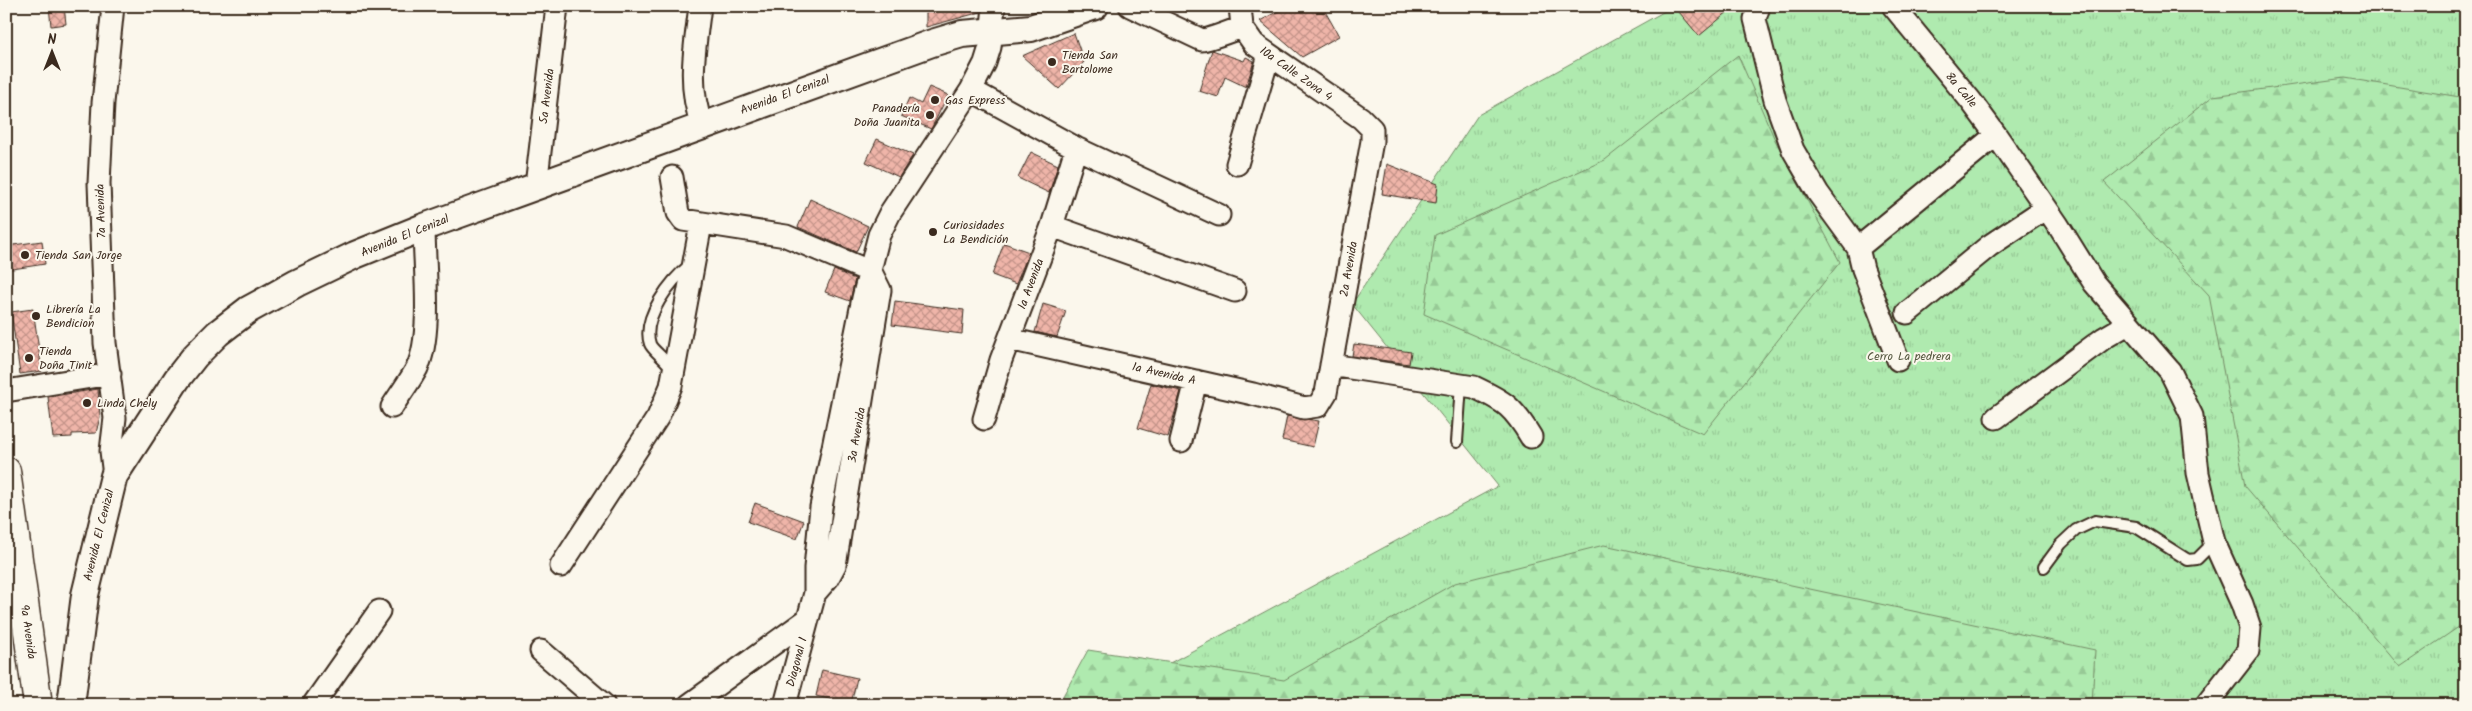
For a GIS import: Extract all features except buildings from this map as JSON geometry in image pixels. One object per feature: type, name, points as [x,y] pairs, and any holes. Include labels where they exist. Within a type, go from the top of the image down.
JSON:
[{"type":"main road","name":"9a Avenida","points":[[6,471],[38,705]]},
{"type":"street","name":"7a Avenida","points":[[113,6],[103,103],[100,183],[104,343],[115,418],[111,451],[114,476]]},
{"type":"street","name":"5a Avenida","points":[[536,186],[557,6]]},
{"type":"street","points":[[700,6],[692,89],[694,106],[702,125]]},
{"type":"street","name":"Avenida El Cenizal","points":[[71,705],[85,595],[114,476],[194,356],[218,333],[248,310],[355,255],[424,227],[702,125],[962,34],[993,18],[1042,6]]},
{"type":"street","name":"Avenida El Cenizal","points":[[993,18],[1031,28],[1095,6]]},
{"type":"street","points":[[1130,6],[1202,40],[1242,28],[1240,6]]},
{"type":"street","points":[[1758,6],[1755,19],[1776,100],[1793,150],[1818,193],[1858,248],[1863,269],[1898,360]]},
{"type":"street","name":"8a Calle","points":[[1893,6],[1971,101],[1996,135],[2026,177],[2094,283],[2170,371],[2192,416],[2198,473],[2214,542],[2242,604],[2250,628],[2248,651],[2206,705]]},
{"type":"street","points":[[672,177],[680,217],[701,224],[786,236],[871,272],[879,235],[890,213],[971,90],[985,63],[993,18]]},
{"type":"street","name":"10a Calle Zona 4","points":[[1242,28],[1254,44],[1269,56],[1361,118],[1372,129]]},
{"type":"street","points":[[1236,164],[1269,56]]},
{"type":"street","points":[[971,90],[1076,148],[1219,215]]},
{"type":"street","name":"2a Avenida","points":[[1318,406],[1326,393],[1372,141],[1372,129]]},
{"type":"street","points":[[1858,248],[1996,135]]},
{"type":"street","name":"1a Avenida","points":[[984,419],[1009,340],[1052,226],[1076,148]]},
{"type":"street","points":[[1907,313],[1989,246],[2046,208]]},
{"type":"street","points":[[561,566],[666,402],[674,370],[701,224]]},
{"type":"street","points":[[1052,226],[1235,291]]},
{"type":"street","points":[[392,407],[417,367],[423,349],[425,328],[424,227]]},
{"type":"street","name":"3a Avenida","points":[[808,619],[815,593],[828,578],[835,565],[880,300],[880,290],[871,272]]},
{"type":"street","points":[[1996,418],[2104,338],[2128,324]]},
{"type":"street","name":"1a Avenida A","points":[[1009,340],[1196,381],[1304,408],[1318,406]]},
{"type":"street","points":[[1331,365],[1474,387],[1496,397],[1517,413],[1531,437]]},
{"type":"street","points":[[6,391],[110,374]]},
{"type":"street","points":[[1181,441],[1196,381]]},
{"type":"street","points":[[313,705],[379,611]]},
{"type":"street","points":[[690,705],[808,619]]},
{"type":"street","name":"Diagonal 1","points":[[785,705],[808,619]]},
{"type":"street","points":[[541,651],[604,705]]},
{"type":"lane","points":[[674,370],[667,360],[652,348],[649,335],[654,309],[660,297],[684,270],[695,261]]},
{"type":"lane","points":[[1457,442],[1461,385]]},
{"type":"lane","points":[[2044,567],[2061,544],[2076,530],[2094,521],[2136,527],[2188,560],[2196,559],[2214,542]]},
{"type":"green space","name":"Cerro La pedrera","points":[[1674,6],[2466,6],[2466,705],[1092,705],[1498,486],[1352,304],[1478,115]]},
{"type":"green space","points":[[1738,55],[1775,140],[1840,262],[1703,434],[1424,314],[1435,235],[1605,160]]},
{"type":"green space","points":[[2345,78],[2466,98],[2466,622],[2400,667],[2245,486],[2209,295],[2104,182],[2213,96]]},
{"type":"green space","points":[[1604,545],[2095,650],[2092,705],[1058,705],[1088,650],[1284,680],[1455,583]]},
{"type":"place","name":"Tienda San Bartolome","points":[[1052,62]]},
{"type":"place","name":"Gas Express","points":[[935,100]]},
{"type":"place","name":"Panadería Doña Juanita","points":[[930,115]]},
{"type":"place","name":"Curiosidades La Bendición","points":[[933,232]]},
{"type":"place","name":"Tienda San Jorge","points":[[25,255]]},
{"type":"place","name":"Librería La Bendicion","points":[[36,316]]},
{"type":"place","name":"Tienda Doña Tinit","points":[[29,358]]},
{"type":"place","name":"Linda Chely","points":[[87,403]]}]
